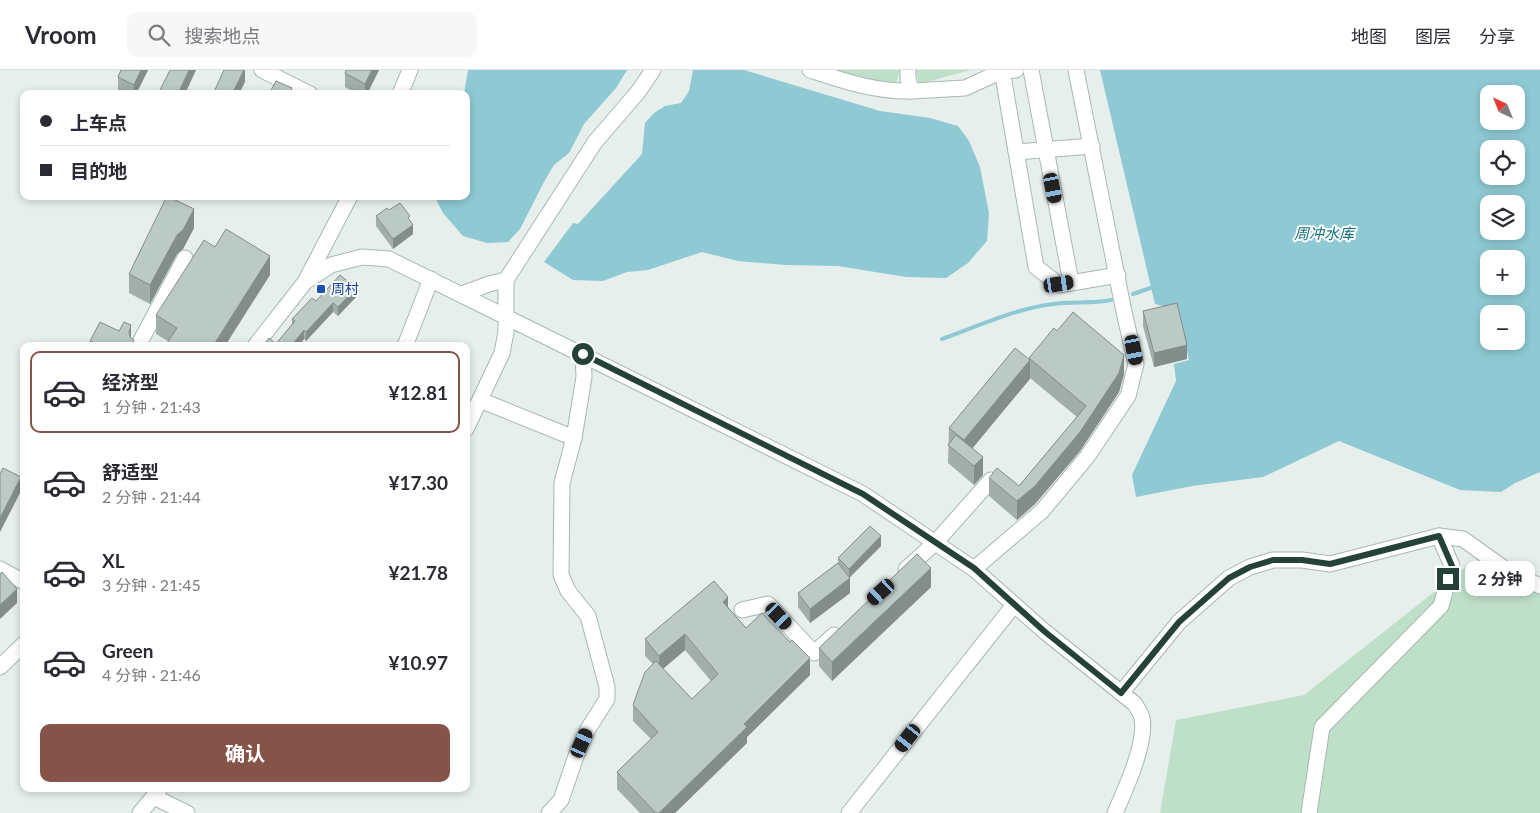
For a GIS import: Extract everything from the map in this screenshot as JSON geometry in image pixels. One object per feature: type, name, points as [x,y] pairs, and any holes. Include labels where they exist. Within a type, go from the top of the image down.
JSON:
[{"type":"street","points":[[262,70],[302,90]]},
{"type":"street","points":[[402,90],[410,70]]},
{"type":"street","points":[[470,421],[502,354],[506,332],[506,280],[595,142],[638,92],[654,70]]},
{"type":"street","points":[[810,70],[858,85],[892,92],[965,88],[1006,70],[1016,152],[1036,267],[1059,284],[1071,282],[1119,282]]},
{"type":"street","points":[[908,70],[908,79],[912,91]]},
{"type":"street","points":[[1031,70],[1071,282]]},
{"type":"street","points":[[974,568],[996,552],[1042,511],[1087,457],[1128,396],[1136,364],[1076,70]]},
{"type":"street","points":[[1016,152],[1092,146]]},
{"type":"street","points":[[258,342],[305,282],[348,200]]},
{"type":"street","points":[[305,282],[331,264],[362,257],[389,259],[863,494],[974,568],[1044,631],[1135,704],[1142,718],[1142,740],[1132,772],[1115,813]]},
{"type":"street","points":[[140,342],[185,258]]},
{"type":"street","points":[[407,342],[431,279]]},
{"type":"street","points":[[462,294],[506,280]]},
{"type":"street","points":[[549,813],[561,800],[576,756],[588,729],[607,698],[607,687],[588,616],[568,591],[562,575],[562,483],[574,438],[584,377],[583,354]]},
{"type":"street","points":[[480,400],[574,438]]},
{"type":"street","points":[[892,582],[936,543],[991,480]]},
{"type":"street","points":[[1121,693],[1179,622],[1229,578],[1250,567],[1273,560],[1302,560],[1330,564],[1439,536],[1463,539],[1509,572],[1540,586]]},
{"type":"street","points":[[1309,813],[1322,727],[1441,606],[1452,566],[1439,536]]},
{"type":"street","points":[[0,569],[20,580]]},
{"type":"street","points":[[742,610],[768,604],[814,653],[842,627]]},
{"type":"street","points":[[849,813],[1014,604]]},
{"type":"street","points":[[0,667],[20,648]]},
{"type":"street","points":[[140,813],[157,793],[187,813]]},
{"type":"green space","points":[[833,70],[900,70],[895,87]]},
{"type":"green space","points":[[916,70],[971,70],[919,84]]},
{"type":"green space","points":[[1472,562],[1540,592],[1540,813],[1160,813],[1176,720],[1304,695]]},
{"type":"water","points":[[468,70],[627,70],[616,88],[584,124],[569,153],[554,165],[520,229],[508,242],[487,243],[463,236],[443,213],[436,200],[470,200],[470,90],[465,90]]},
{"type":"water","points":[[693,70],[744,70],[880,111],[930,118],[958,126],[969,141],[980,167],[989,213],[987,241],[968,263],[946,278],[906,277],[838,266],[786,265],[738,261],[702,252],[648,270],[627,272],[603,281],[573,280],[544,262],[573,223],[578,224],[642,154],[645,123],[654,113],[665,106],[681,103],[689,91]]},
{"type":"water","name":"周冲水库","points":[[1100,70],[1540,70],[1540,472],[1515,483],[1501,492],[1460,490],[1339,441],[1263,477],[1192,486],[1136,497],[1132,475],[1176,381],[1174,364],[1189,360],[1178,310],[1155,304]]},
{"type":"building","points":[[121,70],[141,70],[134,85],[118,77]]},
{"type":"building","points":[[170,70],[189,70],[180,90],[160,90]]},
{"type":"building","points":[[224,70],[244,70],[234,90],[215,90]]},
{"type":"building","points":[[346,70],[372,70],[365,84],[345,73]]},
{"type":"building","points":[[276,81],[292,88],[291,90],[271,90]]},
{"type":"building","points":[[165,200],[175,200],[194,209],[183,230],[177,235],[150,285],[129,274]]},
{"type":"building","points":[[400,203],[410,216],[408,218],[413,225],[393,239],[376,216],[387,208],[389,210]]},
{"type":"building","points":[[226,229],[270,256],[216,342],[168,342],[177,328],[156,315],[204,240],[215,247]]},
{"type":"building","points":[[340,275],[356,288],[338,307],[333,303],[306,332],[304,330],[294,342],[277,342],[295,321],[292,319],[312,298],[316,301]]},
{"type":"building","points":[[1177,303],[1187,345],[1154,353],[1143,311]]},
{"type":"building","points":[[1073,312],[1124,355],[1119,373],[1080,432],[1035,486],[1017,501],[989,478],[997,468],[1019,486],[1086,406],[1029,358],[1054,328],[1057,331]]},
{"type":"building","points":[[100,322],[119,331],[124,322],[131,325],[130,337],[134,340],[133,342],[90,341]]},
{"type":"building","points":[[1015,348],[1030,360],[964,440],[949,428]]},
{"type":"building","points":[[956,435],[983,457],[974,466],[948,445]]},
{"type":"building","points":[[3,468],[20,476],[20,479],[0,518],[0,474]]},
{"type":"building","points":[[870,526],[881,536],[849,569],[838,558]]},
{"type":"building","points":[[917,554],[931,568],[832,662],[819,648]]},
{"type":"building","points":[[838,563],[850,578],[810,609],[798,593]]},
{"type":"building","points":[[2,572],[17,589],[0,605],[0,574]]},
{"type":"building","points":[[714,581],[728,597],[723,602],[746,628],[762,613],[790,642],[792,640],[810,658],[744,724],[747,727],[659,813],[656,813],[617,772],[658,732],[633,705],[645,672],[656,661],[692,699],[718,674],[685,634],[659,656],[645,639]]},
{"type":"waterway","points":[[1133,294],[1156,286]]},
{"type":"waterway","points":[[942,339],[1025,309],[1060,303],[1111,300]]},
{"type":"place","name":"周村","points":[[321,289]]},
{"type":"route","points":[[583,354],[863,494],[974,568],[1044,631],[1121,693],[1179,622],[1229,578],[1250,567],[1273,560],[1302,560],[1330,564],[1439,536],[1452,566],[1448,579]]}]
